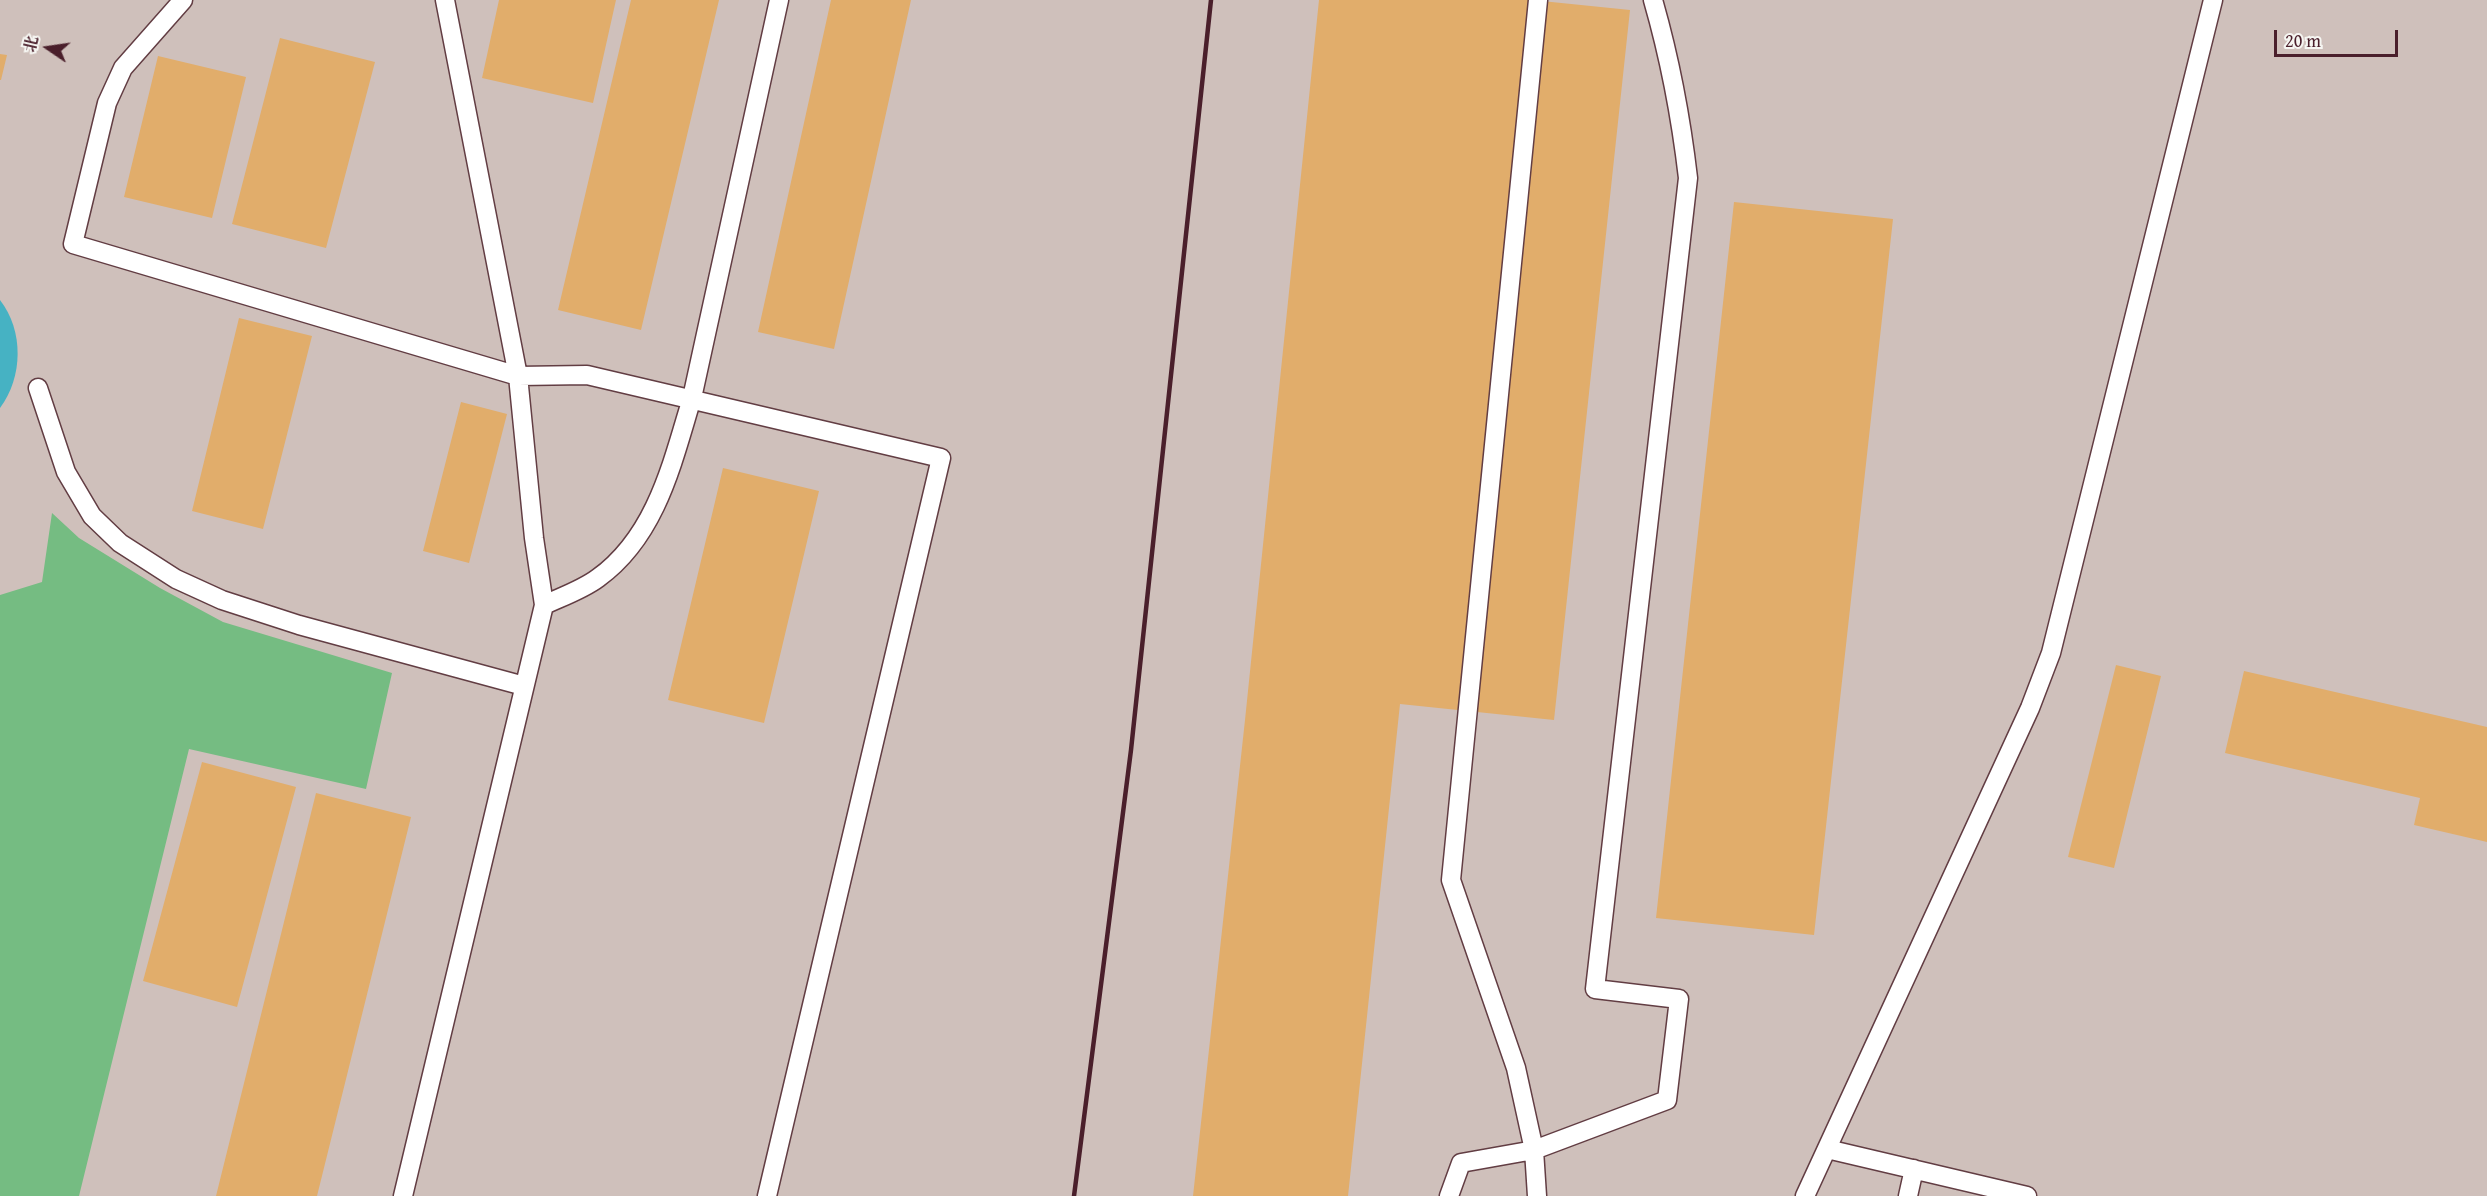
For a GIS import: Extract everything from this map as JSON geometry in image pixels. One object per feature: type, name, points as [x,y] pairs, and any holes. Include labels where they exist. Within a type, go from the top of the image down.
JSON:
[{"type":"lane","points":[[183,0],[123,68],[111,94],[73,244],[518,376],[587,375],[941,458],[767,1196]]},
{"type":"lane","points":[[403,1196],[544,605],[534,538],[518,376],[445,0]]},
{"type":"lane","points":[[544,605],[597,579],[630,550],[656,508],[673,462],[692,398],[779,0]]},
{"type":"lane","points":[[1537,1196],[1534,1150],[1516,1068],[1451,880],[1539,0]]},
{"type":"lane","points":[[1449,1196],[1461,1163],[1534,1150],[1667,1100],[1679,999],[1595,989],[1688,178],[1672,77],[1653,0]]},
{"type":"lane","points":[[1805,1196],[2030,708],[2051,653],[2213,0]]},
{"type":"lane","points":[[38,388],[66,472],[92,516],[120,543],[176,579],[222,600],[299,625],[524,686]]},
{"type":"lane","points":[[1827,1149],[2027,1196]]},
{"type":"lane","points":[[1908,1196],[1914,1169]]},
{"type":"shaded area","points":[[0,0],[2487,0],[2487,1196],[0,1196]]},
{"type":"green space","points":[[52,513],[79,538],[160,588],[223,622],[392,673],[366,789],[189,749],[79,1196],[0,1196],[0,595],[42,582]]},
{"type":"water","points":[[0,300],[13,326],[18,354],[13,382],[0,408]]},
{"type":"building","points":[[499,0],[616,0],[593,103],[482,78]]},
{"type":"building","points":[[631,0],[719,0],[641,330],[558,310]]},
{"type":"building","points":[[831,0],[911,0],[834,349],[758,332]]},
{"type":"building","points":[[1319,0],[1532,0],[1630,10],[1554,720],[1400,704],[1348,1196],[1193,1196],[1245,720]]},
{"type":"building","points":[[280,38],[375,62],[326,248],[232,224]]},
{"type":"building","points":[[0,54],[7,55],[1,80],[0,80]]},
{"type":"building","points":[[158,56],[246,77],[212,218],[124,197]]},
{"type":"building","points":[[1734,202],[1893,219],[1814,935],[1656,918]]},
{"type":"building","points":[[239,318],[312,336],[263,529],[192,511]]},
{"type":"building","points":[[461,402],[507,414],[469,563],[423,551]]},
{"type":"building","points":[[723,468],[819,491],[764,723],[668,700]]},
{"type":"building","points":[[2116,665],[2161,676],[2114,868],[2068,857]]},
{"type":"building","points":[[2244,671],[2487,727],[2487,842],[2414,825],[2420,798],[2225,753]]},
{"type":"building","points":[[202,762],[296,787],[237,1007],[143,981]]},
{"type":"building","points":[[316,793],[411,817],[317,1196],[216,1196]]},
{"type":"railway","points":[[1074,1196],[1131,750],[1211,0]]}]
